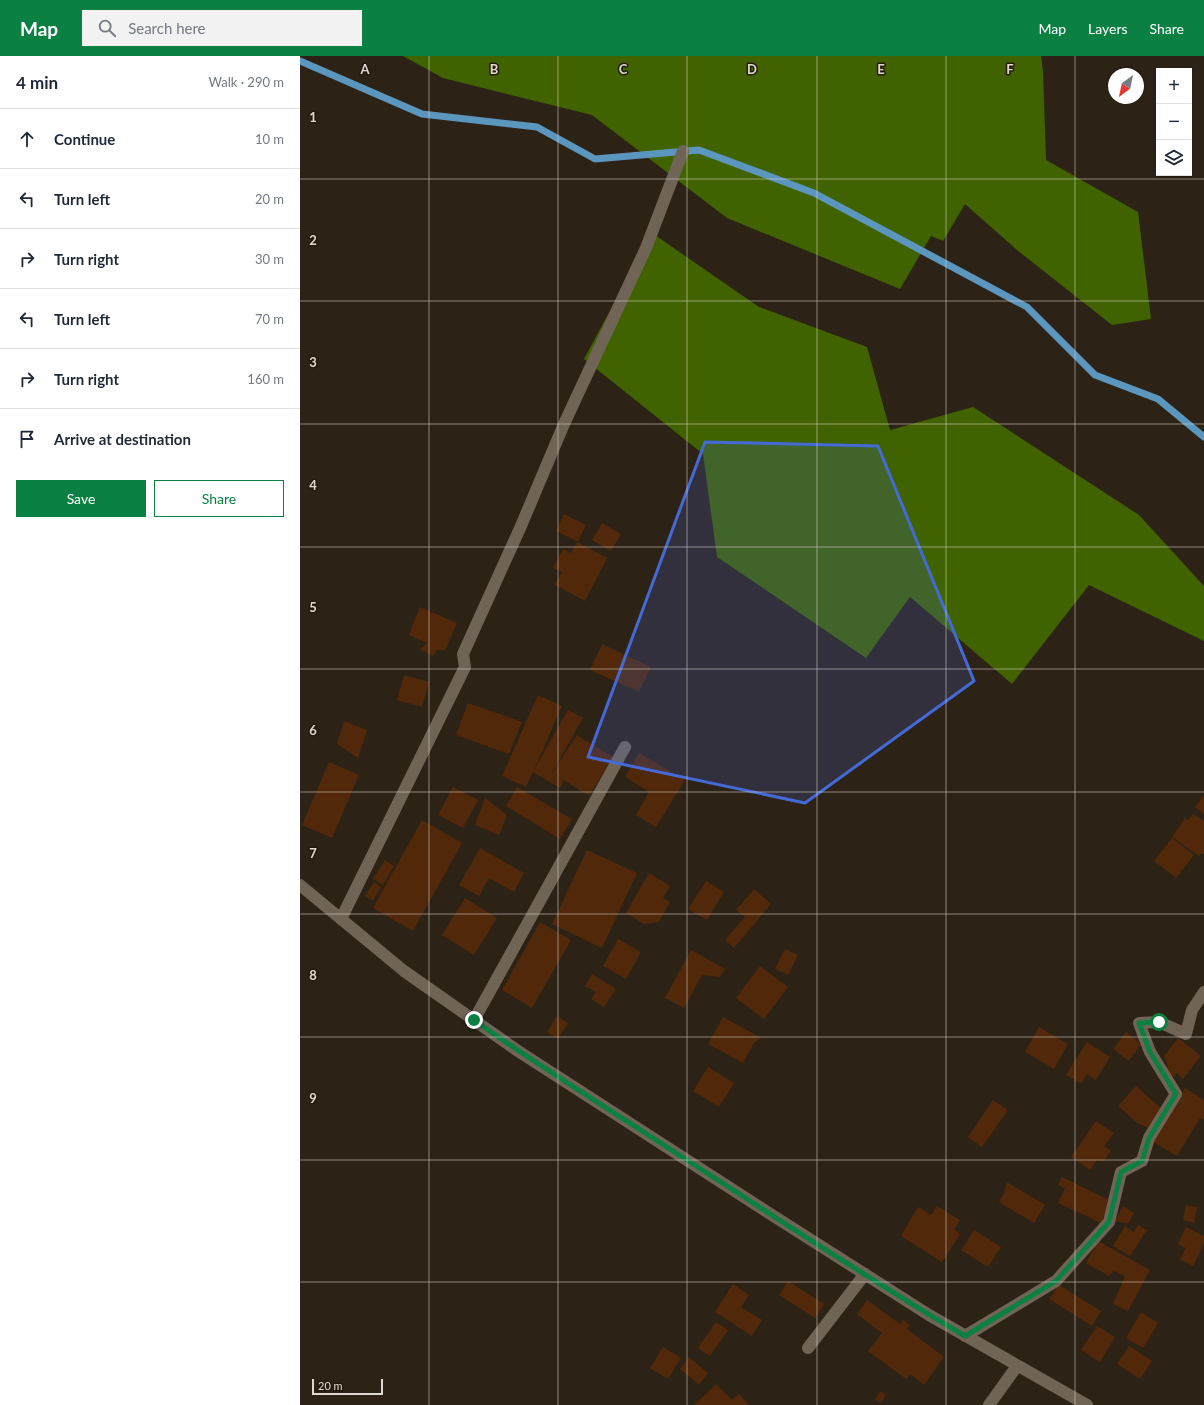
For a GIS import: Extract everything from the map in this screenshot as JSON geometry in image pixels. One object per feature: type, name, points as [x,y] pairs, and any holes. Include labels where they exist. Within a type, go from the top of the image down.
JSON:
[{"type":"street","points":[[341,919],[465,666],[463,654],[521,526],[564,424],[646,248],[683,151]]},
{"type":"street","points":[[474,1020],[625,747]]},
{"type":"street","points":[[300,885],[404,971],[518,1051],[930,1315],[1087,1405]]},
{"type":"street","points":[[965,1336],[1056,1281],[1109,1222],[1121,1172],[1142,1161],[1149,1138],[1176,1094],[1150,1052],[1139,1023],[1159,1022],[1186,1034],[1192,1010],[1204,992]]},
{"type":"street","points":[[808,1348],[865,1274]]},
{"type":"street","points":[[989,1405],[1017,1366]]},
{"type":"highlighted area","points":[[705,442],[878,446],[974,681],[805,803],[588,757]]},
{"type":"green space","points":[[403,56],[1041,56],[1043,71],[1046,160],[1138,212],[1151,319],[1112,325],[1017,250],[965,204],[943,241],[931,236],[900,289],[727,218],[592,115],[443,78]]},
{"type":"green space","points":[[652,233],[759,307],[867,347],[890,430],[973,407],[1139,515],[1204,586],[1204,641],[1089,585],[1012,684],[910,597],[866,658],[717,557],[703,454],[584,359]]},
{"type":"building","points":[[564,514],[586,525],[578,542],[556,531]]},
{"type":"building","points":[[602,523],[621,534],[611,551],[592,540]]},
{"type":"building","points":[[577,542],[607,558],[585,601],[555,585],[562,572],[553,568],[563,549],[571,553]]},
{"type":"building","points":[[420,607],[457,623],[445,650],[437,650],[433,656],[420,649],[427,643],[409,635]]},
{"type":"building","points":[[602,644],[651,667],[639,692],[590,670]]},
{"type":"building","points":[[404,675],[429,682],[422,707],[397,700]]},
{"type":"building","points":[[538,695],[562,706],[534,770],[568,710],[583,718],[551,775],[577,735],[613,757],[589,796],[564,780],[560,788],[533,772],[526,787],[502,776]]},
{"type":"building","points":[[468,703],[522,722],[509,754],[456,735]]},
{"type":"building","points":[[344,721],[367,730],[358,758],[337,744]]},
{"type":"building","points":[[639,753],[685,780],[656,827],[636,815],[649,792],[625,777]]},
{"type":"building","points":[[329,762],[359,775],[332,838],[302,825]]},
{"type":"building","points":[[453,787],[478,800],[463,828],[438,815]]},
{"type":"building","points":[[517,787],[572,819],[560,839],[506,806]]},
{"type":"building","points":[[1204,795],[1204,814],[1195,807]]},
{"type":"building","points":[[485,798],[507,815],[499,835],[475,825]]},
{"type":"building","points":[[1193,814],[1204,821],[1204,854],[1202,853],[1199,856],[1172,837],[1185,818],[1188,820]]},
{"type":"building","points":[[422,820],[462,843],[413,931],[373,908]]},
{"type":"building","points":[[1172,838],[1194,855],[1176,878],[1154,861]]},
{"type":"building","points":[[480,848],[524,873],[514,892],[489,878],[479,896],[459,885]]},
{"type":"building","points":[[587,850],[637,873],[602,948],[552,924]]},
{"type":"building","points":[[385,860],[394,866],[383,885],[373,879]]},
{"type":"building","points":[[649,873],[670,886],[663,898],[670,902],[659,922],[644,924],[626,913]]},
{"type":"building","points":[[706,881],[724,892],[707,920],[688,909]]},
{"type":"building","points":[[374,882],[381,887],[373,901],[365,896]]},
{"type":"building","points":[[754,889],[771,904],[734,948],[725,940],[745,917],[736,910]]},
{"type":"building","points":[[465,898],[497,918],[474,955],[442,935]]},
{"type":"building","points":[[540,922],[571,940],[532,1008],[502,990]]},
{"type":"building","points":[[618,939],[641,952],[626,979],[603,966]]},
{"type":"building","points":[[785,949],[798,955],[788,975],[775,969]]},
{"type":"building","points":[[691,950],[725,969],[720,977],[702,975],[684,1008],[665,998]]},
{"type":"building","points":[[760,966],[788,987],[764,1019],[736,998]]},
{"type":"building","points":[[592,974],[616,989],[604,1007],[591,999],[596,992],[585,986]]},
{"type":"building","points":[[557,1016],[568,1023],[558,1039],[547,1032]]},
{"type":"building","points":[[723,1017],[761,1038],[754,1043],[743,1063],[708,1044]]},
{"type":"building","points":[[1039,1027],[1068,1044],[1054,1069],[1025,1052]]},
{"type":"building","points":[[1126,1032],[1141,1044],[1129,1061],[1113,1049]]},
{"type":"building","points":[[1178,1038],[1201,1056],[1183,1079],[1176,1073],[1174,1077],[1165,1070],[1168,1066],[1164,1056]]},
{"type":"building","points":[[1087,1042],[1110,1057],[1096,1080],[1087,1074],[1081,1084],[1066,1075]]},
{"type":"building","points":[[708,1067],[734,1083],[719,1107],[693,1091]]},
{"type":"building","points":[[1136,1086],[1163,1110],[1148,1128],[1137,1123],[1118,1106]]},
{"type":"building","points":[[1185,1088],[1204,1100],[1204,1120],[1200,1118],[1177,1156],[1153,1142]]},
{"type":"building","points":[[993,1100],[1008,1110],[982,1147],[968,1137]]},
{"type":"building","points":[[1096,1121],[1114,1133],[1104,1146],[1111,1151],[1103,1162],[1097,1160],[1090,1170],[1071,1157]]},
{"type":"building","points":[[1062,1177],[1109,1200],[1108,1208],[1101,1223],[1058,1203],[1065,1188],[1058,1185]]},
{"type":"building","points":[[1007,1182],[1045,1205],[1034,1223],[999,1202],[1004,1193]]},
{"type":"building","points":[[1186,1205],[1197,1207],[1194,1223],[1183,1220]]},
{"type":"building","points":[[937,1206],[960,1220],[954,1229],[960,1234],[942,1262],[901,1236],[918,1207],[931,1215]]},
{"type":"building","points":[[1123,1206],[1134,1213],[1128,1224],[1115,1221]]},
{"type":"building","points":[[1138,1225],[1147,1230],[1130,1256],[1113,1246],[1125,1226],[1134,1232]]},
{"type":"building","points":[[1186,1227],[1204,1236],[1204,1243],[1193,1266],[1180,1259],[1186,1248],[1178,1244]]},
{"type":"building","points":[[974,1230],[1001,1247],[988,1267],[961,1250]]},
{"type":"building","points":[[1098,1241],[1150,1270],[1128,1311],[1113,1304],[1125,1276],[1114,1271],[1109,1276],[1086,1263]]},
{"type":"building","points":[[788,1281],[824,1304],[815,1318],[779,1295]]},
{"type":"building","points":[[733,1284],[749,1295],[741,1307],[762,1320],[752,1336],[715,1312]]},
{"type":"building","points":[[1059,1285],[1101,1311],[1092,1326],[1049,1299]]},
{"type":"building","points":[[867,1300],[900,1324],[903,1320],[910,1325],[907,1329],[944,1357],[924,1385],[910,1374],[906,1379],[868,1351],[882,1333],[857,1314]]},
{"type":"building","points":[[1141,1312],[1158,1323],[1143,1348],[1126,1338]]},
{"type":"building","points":[[716,1322],[728,1330],[710,1356],[698,1348]]},
{"type":"building","points":[[1097,1326],[1115,1337],[1100,1362],[1081,1350]]},
{"type":"building","points":[[1129,1346],[1152,1361],[1140,1379],[1117,1364]]},
{"type":"building","points":[[663,1347],[681,1358],[668,1379],[650,1368]]},
{"type":"building","points":[[689,1357],[708,1373],[699,1385],[680,1369]]},
{"type":"building","points":[[716,1384],[732,1400],[739,1394],[749,1405],[694,1405]]},
{"type":"building","points":[[880,1391],[886,1395],[881,1403],[875,1399]]},
{"type":"waterway","points":[[300,61],[422,114],[537,127],[595,159],[699,150],[814,193],[1027,307],[1095,375],[1158,399],[1204,437]]},
{"type":"route","points":[[474,1020],[518,1051],[772,1215],[965,1336],[1056,1281],[1109,1222],[1121,1172],[1142,1161],[1149,1138],[1176,1094],[1150,1052],[1139,1023],[1159,1022]]}]
